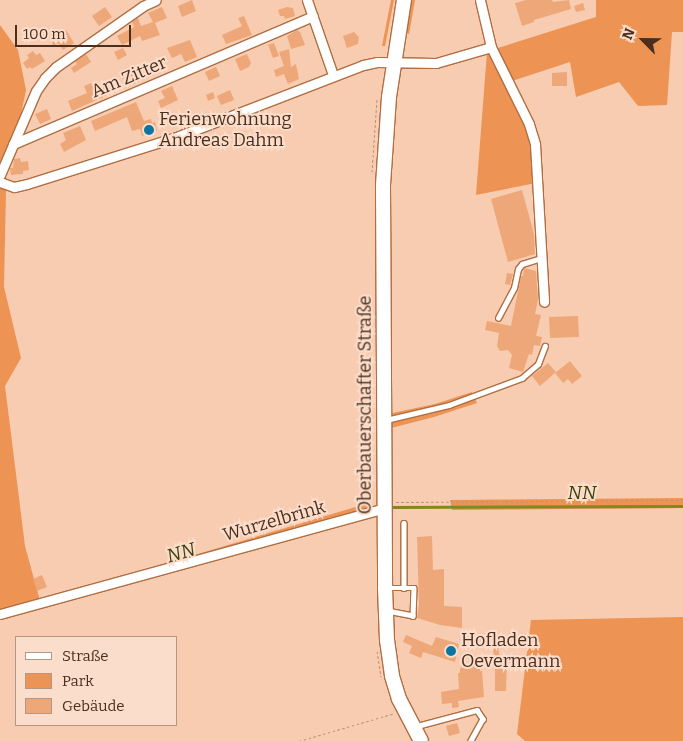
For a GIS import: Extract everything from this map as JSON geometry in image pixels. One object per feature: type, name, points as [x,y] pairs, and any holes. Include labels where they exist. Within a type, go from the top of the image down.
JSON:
[{"type":"main road","name":"Oberbauerschafter Straße","points":[[404,0],[386,131],[383,186],[385,588],[387,640],[392,676],[404,710],[421,741]]},
{"type":"street","points":[[0,175],[36,91],[45,78],[63,62],[143,6],[156,0]]},
{"type":"street","points":[[307,0],[333,75]]},
{"type":"street","points":[[480,0],[491,47],[529,124],[535,144],[544,302]]},
{"type":"street","name":"Am Zitter","points":[[13,144],[313,16]]},
{"type":"street","points":[[0,182],[14,187],[27,184],[179,136],[333,75],[377,62],[436,63],[491,47]]},
{"type":"street","name":"Wurzelbrink","points":[[0,614],[384,505]]},
{"type":"lane","points":[[498,318],[514,288],[518,269],[522,264],[542,258]]},
{"type":"lane","points":[[385,420],[449,405],[522,378],[538,364],[545,346]]},
{"type":"lane","points":[[404,523],[404,588]]},
{"type":"lane","points":[[385,588],[414,588],[413,616],[386,610]]},
{"type":"lane","points":[[413,727],[477,710],[483,719],[471,741]]},
{"type":"path","points":[[384,505],[452,501],[683,500]]},
{"type":"path","points":[[299,741],[404,710]]},
{"type":"green space","points":[[391,0],[394,0],[385,46],[382,46]]},
{"type":"green space","points":[[410,0],[415,0],[409,34],[403,32]]},
{"type":"green space","points":[[596,0],[683,0],[683,32],[672,32],[667,105],[638,106],[619,82],[576,97],[570,62],[512,81],[498,48],[596,17]]},
{"type":"green space","points":[[0,25],[18,50],[26,90],[20,119],[0,166]]},
{"type":"green space","points":[[487,52],[495,62],[530,132],[536,183],[476,195]]},
{"type":"green space","points":[[0,166],[6,191],[4,287],[21,358],[5,386],[25,546],[40,601],[369,503],[372,516],[0,620]]},
{"type":"green space","points":[[472,392],[477,403],[391,428],[392,413],[435,404]]},
{"type":"green space","points":[[683,498],[683,508],[452,510],[450,500]]},
{"type":"green space","points":[[683,617],[683,741],[525,741],[517,734],[531,620]]},
{"type":"building","points":[[192,0],[196,11],[182,17],[178,6]]},
{"type":"building","points":[[526,0],[552,0],[553,2],[569,0],[571,9],[534,20],[534,22],[522,26],[515,3]]},
{"type":"building","points":[[583,3],[585,10],[576,12],[574,6]]},
{"type":"building","points":[[105,7],[112,17],[99,26],[92,16]]},
{"type":"building","points":[[162,7],[167,18],[155,23],[160,35],[142,41],[140,36],[122,45],[117,36],[134,27],[132,21],[138,18],[141,26],[153,22],[148,13]]},
{"type":"building","points":[[287,7],[293,8],[295,16],[285,19],[284,16],[280,16],[278,10]]},
{"type":"building","points":[[244,16],[252,35],[226,44],[222,35],[242,26],[238,18]]},
{"type":"building","points":[[66,30],[74,43],[63,50],[58,43],[54,46],[50,41]]},
{"type":"building","points":[[297,30],[300,32],[305,45],[291,49],[287,36]]},
{"type":"building","points":[[354,32],[359,37],[358,44],[347,48],[343,36]]},
{"type":"building","points":[[190,40],[197,57],[185,62],[181,54],[172,58],[167,48]]},
{"type":"building","points":[[274,43],[279,56],[273,58],[268,45]]},
{"type":"building","points":[[123,48],[127,55],[118,60],[114,52]]},
{"type":"building","points":[[289,49],[291,67],[296,64],[299,79],[288,84],[284,74],[276,77],[274,70],[284,66],[279,52]]},
{"type":"building","points":[[33,51],[36,55],[40,53],[45,61],[32,69],[30,67],[27,69],[23,63],[29,58],[27,55]]},
{"type":"building","points":[[86,54],[91,62],[74,73],[71,68],[77,64],[75,61]]},
{"type":"building","points":[[247,54],[251,63],[249,67],[240,71],[235,59]]},
{"type":"building","points":[[216,67],[220,76],[209,81],[205,72]]},
{"type":"building","points":[[126,69],[128,75],[138,70],[142,80],[132,85],[128,77],[122,79],[119,72]]},
{"type":"building","points":[[567,72],[567,86],[552,86],[552,73]]},
{"type":"building","points":[[91,83],[94,89],[107,84],[110,94],[72,111],[68,101],[87,93],[84,86]]},
{"type":"building","points":[[172,86],[178,100],[161,108],[158,101],[165,98],[161,91]]},
{"type":"building","points":[[230,90],[234,100],[221,105],[217,96]]},
{"type":"building","points":[[213,92],[215,98],[208,101],[206,95]]},
{"type":"building","points":[[136,102],[144,121],[151,119],[152,123],[155,122],[157,131],[142,136],[140,129],[132,131],[127,117],[95,131],[91,121]]},
{"type":"building","points":[[47,109],[51,119],[40,124],[35,114]]},
{"type":"building","points":[[80,126],[86,140],[64,152],[60,144],[66,140],[63,133]]},
{"type":"building","points":[[20,158],[21,162],[28,161],[29,170],[23,171],[23,174],[11,175],[10,168],[13,168],[14,159]]},
{"type":"building","points":[[522,190],[534,234],[535,254],[508,262],[491,199]]},
{"type":"building","points":[[524,268],[536,271],[538,300],[535,314],[541,315],[536,336],[542,337],[540,346],[534,345],[532,355],[529,354],[523,372],[509,368],[512,355],[508,350],[500,351],[497,346],[499,333],[485,330],[487,321],[511,326]]},
{"type":"building","points":[[507,273],[513,274],[510,285],[505,284]]},
{"type":"building","points":[[578,316],[579,337],[550,338],[549,317]]},
{"type":"building","points":[[570,361],[582,376],[572,384],[568,379],[563,383],[555,373]]},
{"type":"building","points":[[548,363],[556,372],[540,386],[532,376]]},
{"type":"building","points":[[432,536],[433,570],[444,569],[444,606],[462,607],[462,628],[440,625],[417,618],[419,604],[417,537]]},
{"type":"building","points":[[42,575],[47,587],[37,591],[33,579]]},
{"type":"building","points":[[406,635],[432,646],[436,637],[459,644],[455,662],[423,652],[421,658],[409,653],[412,646],[403,642]]},
{"type":"building","points":[[492,646],[498,646],[500,659],[507,659],[506,691],[495,691],[495,660]]},
{"type":"building","points":[[480,666],[484,697],[458,701],[459,707],[452,708],[452,703],[442,704],[441,692],[459,689],[458,673],[460,673],[460,668]]},
{"type":"building","points":[[457,723],[460,733],[449,736],[446,726]]},
{"type":"waterway","name":"NN","points":[[390,507],[683,506]]},
{"type":"place","name":"Ferienwohnung Andreas Dahm","points":[[149,130]]},
{"type":"place","name":"Hofladen Oevermann","points":[[451,651]]}]
